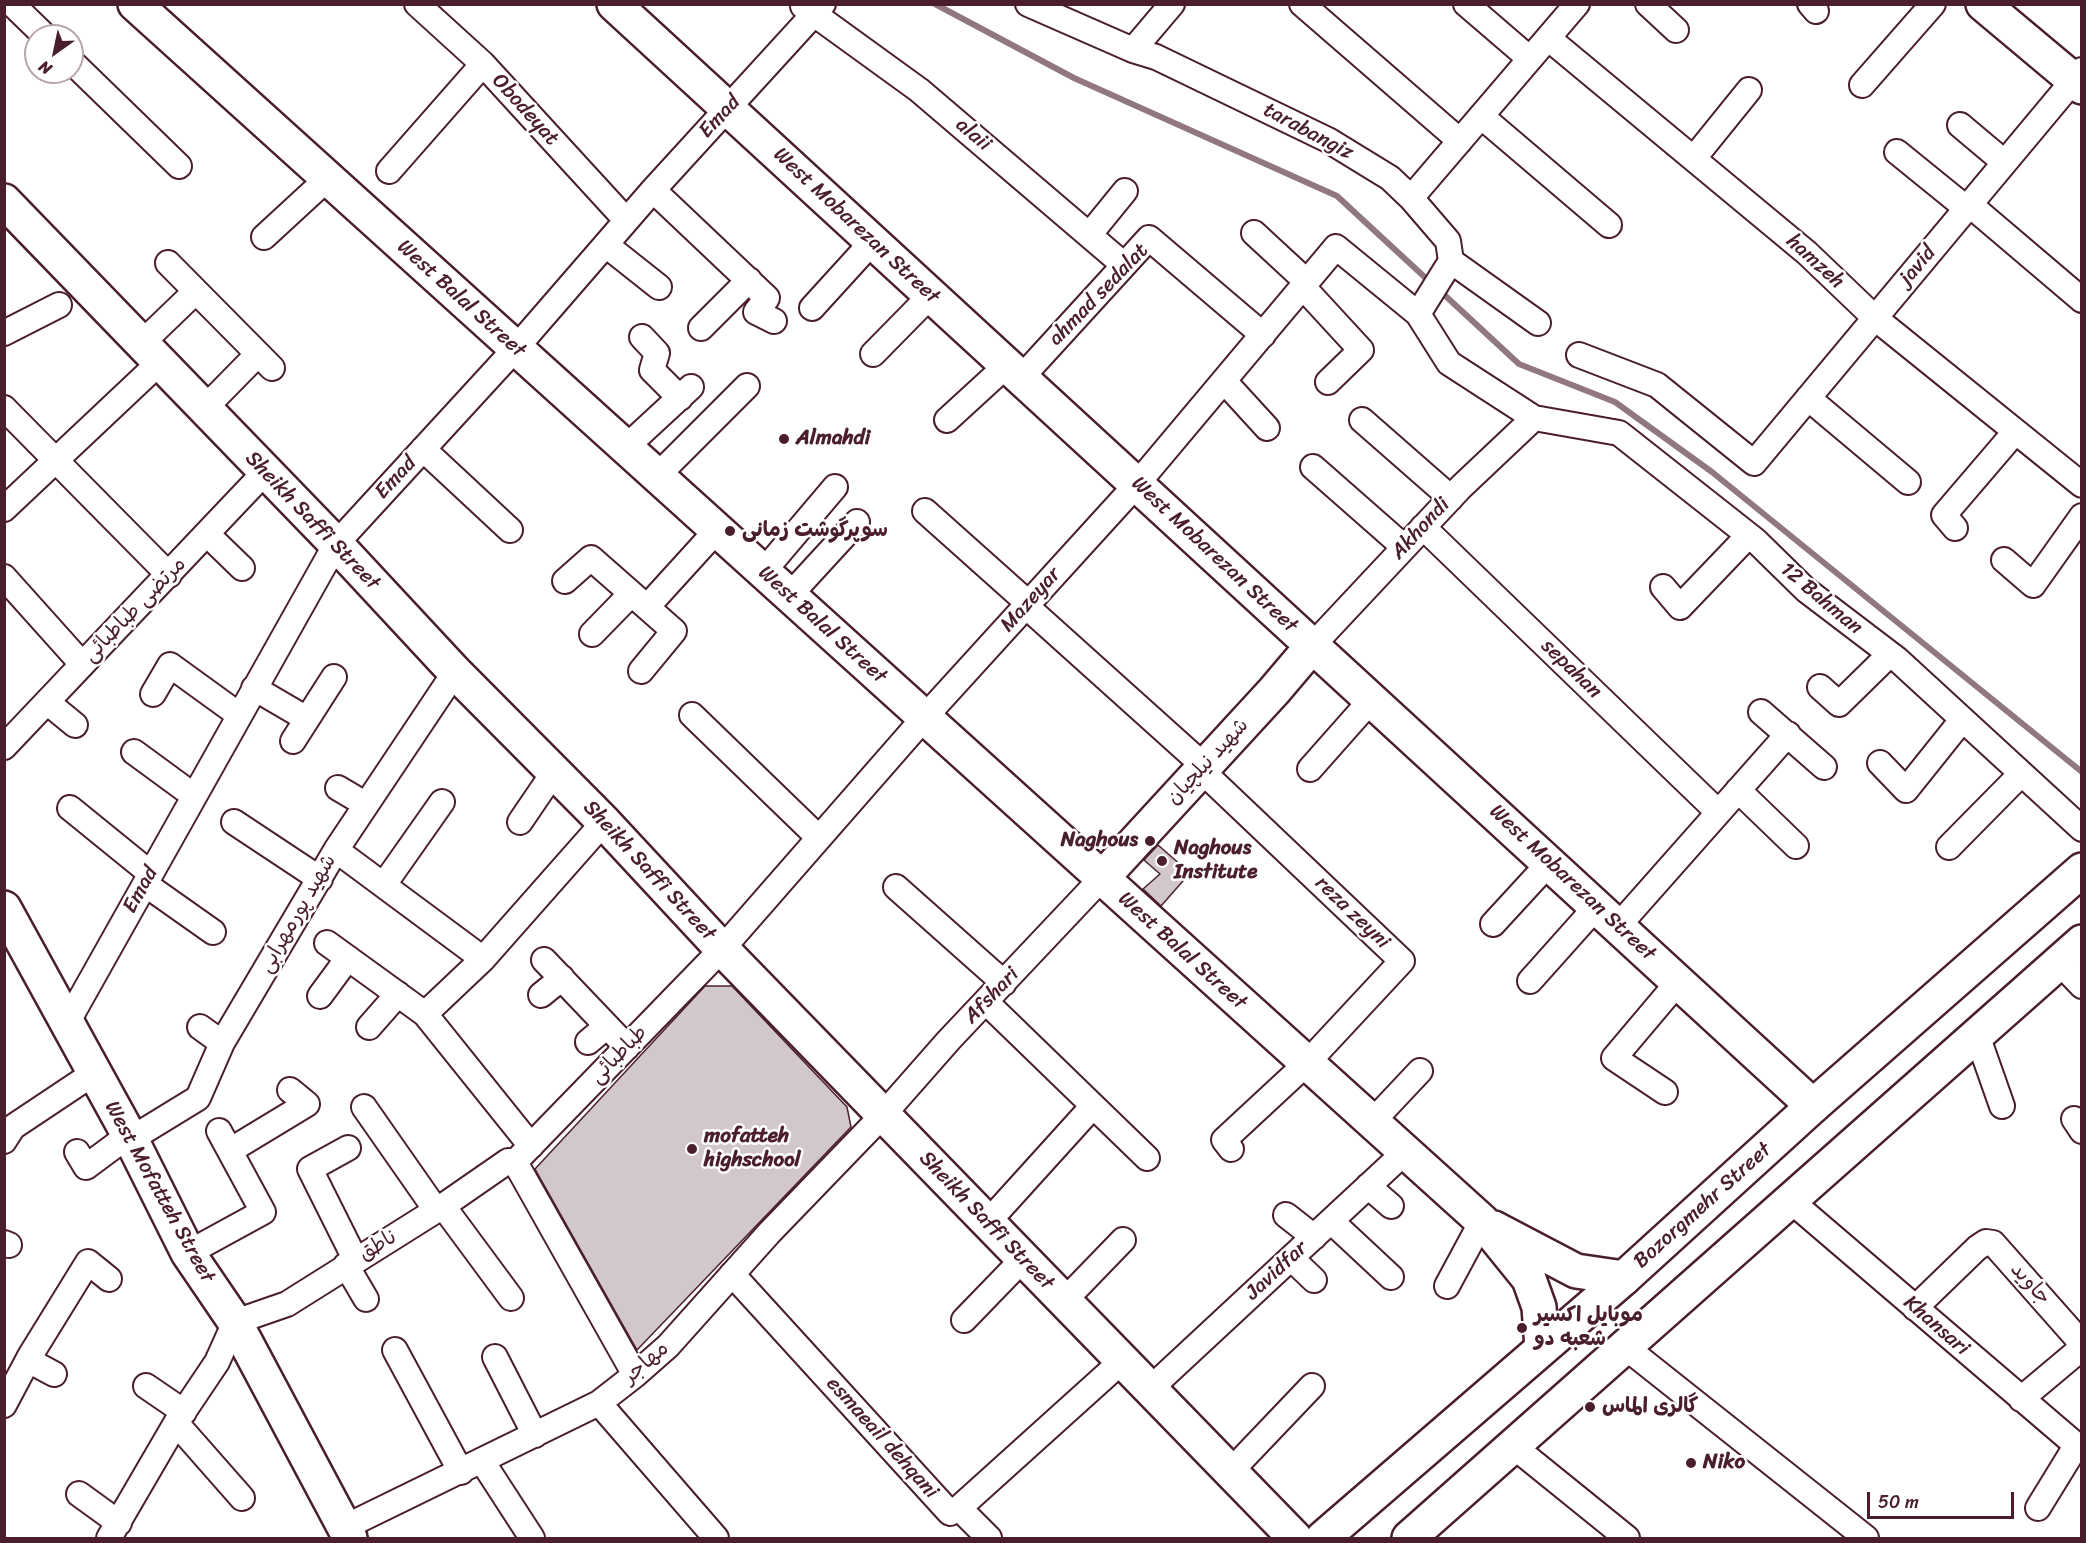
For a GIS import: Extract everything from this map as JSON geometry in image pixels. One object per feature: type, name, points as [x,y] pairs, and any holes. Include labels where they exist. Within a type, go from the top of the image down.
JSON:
[{"type":"street","points":[[12,4],[33,24]]},
{"type":"street","name":"Obodeyat","points":[[417,4],[483,64],[626,220]]},
{"type":"street","name":"West Mobarezan Street","points":[[614,4],[1813,1106]]},
{"type":"street","name":"tarabangiz","points":[[1028,4],[1133,50],[1156,57],[1328,140],[1390,178],[1411,198],[1448,241],[1451,261]]},
{"type":"street","points":[[1133,50],[1172,4]]},
{"type":"street","points":[[1302,4],[1460,141]]},
{"type":"street","points":[[1466,4],[1530,59]]},
{"type":"street","points":[[1411,198],[1577,4]]},
{"type":"street","points":[[1648,4],[1677,30]]},
{"type":"street","points":[[1862,85],[1933,4]]},
{"type":"street","points":[[1983,4],[2079,79]]},
{"type":"street","name":"West Balal Street","points":[[138,6],[1482,1221]]},
{"type":"street","name":"Emad","points":[[67,1023],[336,544],[516,348],[626,220],[728,108],[812,8]]},
{"type":"street","name":"alaii","points":[[812,8],[919,90],[1124,265]]},
{"type":"street","name":"hamzeh","points":[[1548,38],[1807,253],[1875,318],[2082,485]]},
{"type":"street","points":[[389,171],[483,64]]},
{"type":"street","points":[[84,74],[179,166]]},
{"type":"street","name":"javid","points":[[1580,355],[1657,385],[1754,463],[2004,162],[2079,79]]},
{"type":"street","points":[[1694,158],[1749,90]]},
{"type":"street","points":[[1481,116],[1610,225]]},
{"type":"street","points":[[1960,125],[2004,162]]},
{"type":"street","points":[[1897,152],[2082,300]]},
{"type":"street","points":[[264,237],[327,179]]},
{"type":"street","points":[[653,190],[768,298],[756,312],[774,321]]},
{"type":"street","points":[[1090,234],[1126,192]]},
{"type":"street","name":"Sheikh Saffi Street","points":[[4,201],[336,544],[455,672],[604,822],[722,949],[1295,1539]]},
{"type":"street","points":[[1254,233],[1305,284],[1361,350],[1328,382]]},
{"type":"street","name":"ahmad sedalat","points":[[947,420],[1014,371],[1149,238],[1263,335]]},
{"type":"street","points":[[812,308],[873,241]]},
{"type":"street","points":[[606,244],[658,286]]},
{"type":"street","name":"Mazeyar","points":[[722,949],[924,718],[1137,484],[1336,247],[1418,315]]},
{"type":"street","points":[[1534,418],[1449,363],[1418,315],[1451,261],[1538,323]]},
{"type":"street","points":[[168,263],[265,362],[205,408]]},
{"type":"street","points":[[701,328],[749,280]]},
{"type":"street","points":[[4,509],[57,459],[151,352],[195,292]]},
{"type":"street","points":[[873,354],[931,294]]},
{"type":"street","points":[[4,333],[59,305]]},
{"type":"street","points":[[625,448],[686,392],[652,370],[657,353],[642,337]]},
{"type":"street","points":[[1224,381],[1267,428]]},
{"type":"street","points":[[657,476],[747,386]]},
{"type":"street","points":[[1808,398],[1908,482]]},
{"type":"street","points":[[4,408],[57,459],[169,575]]},
{"type":"street","name":"Akhondi","points":[[1313,645],[1450,498],[1534,418]]},
{"type":"street","name":"12 Bahman","points":[[1534,418],[1619,433],[1749,536],[1806,590],[1890,654],[2082,829]]},
{"type":"street","points":[[1362,420],[1450,498]]},
{"type":"street","points":[[1955,528],[1944,515],[2015,432]]},
{"type":"street","points":[[423,449],[510,530]]},
{"type":"street","points":[[1313,467],[1404,547]]},
{"type":"street","name":"مرتضی طباطبائی","points":[[4,747],[208,535],[265,472]]},
{"type":"street","points":[[763,572],[835,487]]},
{"type":"street","points":[[925,511],[1203,768]]},
{"type":"street","points":[[2004,560],[2033,585],[2082,516]]},
{"type":"street","points":[[789,596],[857,522]]},
{"type":"street","name":"sepahan","points":[[1423,527],[1718,812]]},
{"type":"street","points":[[592,634],[639,600],[717,530]]},
{"type":"street","points":[[208,535],[242,568]]},
{"type":"street","points":[[1663,587],[1680,607],[1749,536]]},
{"type":"street","points":[[565,581],[591,558],[674,631],[641,670]]},
{"type":"street","points":[[4,577],[82,664]]},
{"type":"street","name":"شهید نیلچیان","points":[[1102,878],[1313,645]]},
{"type":"street","points":[[1820,687],[1839,704],[1890,654]]},
{"type":"street","points":[[153,694],[170,665],[239,715]]},
{"type":"street","name":"شهید پورمهرابی","points":[[77,1152],[86,1167],[130,1137],[198,1098],[222,1043],[336,850],[455,672]]},
{"type":"street","points":[[293,741],[334,677]]},
{"type":"street","points":[[254,688],[307,719]]},
{"type":"street","points":[[1310,769],[1372,699]]},
{"type":"street","points":[[48,702],[75,725]]},
{"type":"street","points":[[1761,712],[1824,767]]},
{"type":"street","points":[[692,715],[819,838]]},
{"type":"street","points":[[1880,763],[1906,790],[1962,720]]},
{"type":"street","points":[[1530,981],[1608,916],[1718,812],[1788,734]]},
{"type":"street","points":[[134,752],[194,796]]},
{"type":"street","name":"reza zeyni","points":[[1203,768],[1402,961],[1306,1063]]},
{"type":"street","points":[[520,822],[554,772]]},
{"type":"street","points":[[1949,847],[2021,774]]},
{"type":"street","points":[[339,788],[365,804]]},
{"type":"street","points":[[1738,790],[1796,846]]},
{"type":"street","points":[[385,883],[442,802]]},
{"type":"street","points":[[70,808],[147,878],[213,932]]},
{"type":"street","points":[[234,822],[320,879]]},
{"type":"street","points":[[425,1014],[483,959],[604,822]]},
{"type":"street","points":[[336,850],[385,883],[483,959]]},
{"type":"street","points":[[1493,924],[1550,862]]},
{"type":"street","name":"Bozorgmehr Street","points":[[1323,1539],[1624,1278],[1813,1106],[2082,870]]},
{"type":"street","name":"Afshari","points":[[884,1115],[1102,878]]},
{"type":"street","points":[[896,887],[1004,983]]},
{"type":"street","name":"West Mofatteh Street","points":[[8,925],[67,1023],[130,1137],[188,1253],[235,1322],[348,1533]]},
{"type":"street","points":[[327,943],[425,1014],[523,1154],[635,1375]]},
{"type":"street","name":"طباطبائی","points":[[523,1154],[722,949]]},
{"type":"street","points":[[1422,1535],[1512,1445],[1791,1201],[2070,952],[2082,986]]},
{"type":"street","points":[[320,996],[348,958]]},
{"type":"street","points":[[544,960],[627,1047]]},
{"type":"street","points":[[541,995],[562,978]]},
{"type":"street","points":[[1665,1092],[1614,1058],[1679,981]]},
{"type":"street","points":[[369,1027],[398,994]]},
{"type":"street","points":[[986,1002],[1147,1158]]},
{"type":"street","points":[[588,1042],[607,1026]]},
{"type":"street","points":[[200,1027],[222,1043]]},
{"type":"street","points":[[1977,1035],[2002,1106]]},
{"type":"street","points":[[1231,1149],[1224,1140],[1306,1063]]},
{"type":"street","points":[[1372,1122],[1420,1071]]},
{"type":"street","points":[[4,1142],[13,1127],[94,1073]]},
{"type":"street","points":[[188,1253],[263,1212],[225,1141],[307,1104],[290,1090]]},
{"type":"street","points":[[987,1222],[1093,1106]]},
{"type":"street","points":[[364,1107],[511,1298]]},
{"type":"street","name":"مهاجر","points":[[348,1533],[482,1461],[599,1403],[635,1375],[668,1346],[732,1274],[884,1115]]},
{"type":"street","points":[[348,1148],[310,1169],[366,1299]]},
{"type":"street","name":"Javidfar","points":[[1150,1389],[1405,1152]]},
{"type":"street","name":"ناطق","points":[[235,1322],[287,1304],[350,1262],[440,1208],[508,1161],[523,1154]]},
{"type":"street","points":[[1368,1186],[1391,1206]]},
{"type":"street","name":"Khansari","points":[[1791,1201],[2079,1448]]},
{"type":"street","points":[[1286,1215],[1322,1229],[1391,1277]]},
{"type":"street","points":[[1482,1221],[1576,1271],[1624,1278]]},
{"type":"street","points":[[1447,1286],[1482,1221]]},
{"type":"street","points":[[1482,1221],[1529,1279],[1539,1307],[1542,1348]]},
{"type":"street","points":[[1064,1301],[1123,1240]]},
{"type":"street","name":"جاوید","points":[[1915,1308],[1977,1248],[1986,1242],[1993,1243],[2077,1338],[2079,1345],[2077,1352],[2021,1400]]},
{"type":"street","points":[[1291,1258],[1314,1280]]},
{"type":"street","points":[[964,1320],[1023,1259]]},
{"type":"street","points":[[4,1405],[28,1360],[88,1262],[109,1279]]},
{"type":"street","name":"esmaeail dehqani","points":[[732,1274],[950,1513],[959,1508],[1122,1361]]},
{"type":"street","points":[[79,1494],[114,1531],[180,1418],[218,1362],[235,1322]]},
{"type":"street","points":[[1624,1346],[1866,1539]]},
{"type":"street","points":[[395,1350],[461,1472]]},
{"type":"street","points":[[495,1357],[534,1435]]},
{"type":"street","points":[[28,1360],[54,1374]]},
{"type":"street","points":[[146,1386],[180,1418],[242,1498]]},
{"type":"street","points":[[1230,1472],[1312,1386]]},
{"type":"street","points":[[599,1403],[716,1539]]},
{"type":"street","points":[[1512,1445],[1627,1539]]},
{"type":"street","points":[[2037,1508],[2079,1448]]},
{"type":"street","points":[[482,1461],[532,1539]]},
{"type":"street","points":[[959,1508],[989,1539]]},
{"type":"building","name":"Naghous Institute","points":[[1158,845],[1190,873],[1161,906],[1143,889],[1160,874],[1144,860]]},
{"type":"building","name":"mofatteh highschool","points":[[705,986],[732,986],[847,1107],[851,1127],[637,1350],[535,1169]]},
{"type":"waterway","points":[[935,4],[1074,78],[1337,196],[1430,282]]},
{"type":"waterway","points":[[1438,289],[1519,364],[1615,402],[1712,472],[2082,772]]},
{"type":"place","name":"Almahdi","points":[[784,439]]},
{"type":"place","name":"سوپرگوشت زمانی","points":[[730,531]]},
{"type":"place","name":"Naghous","points":[[1150,841]]},
{"type":"place","name":"Naghous Institute","points":[[1162,861]]},
{"type":"place","name":"mofatteh highschool","points":[[692,1149]]},
{"type":"place","name":"موبایل اکسیر شعبه دو","points":[[1522,1328]]},
{"type":"place","name":"گالری الماس","points":[[1590,1407]]},
{"type":"place","name":"Niko","points":[[1691,1463]]}]
